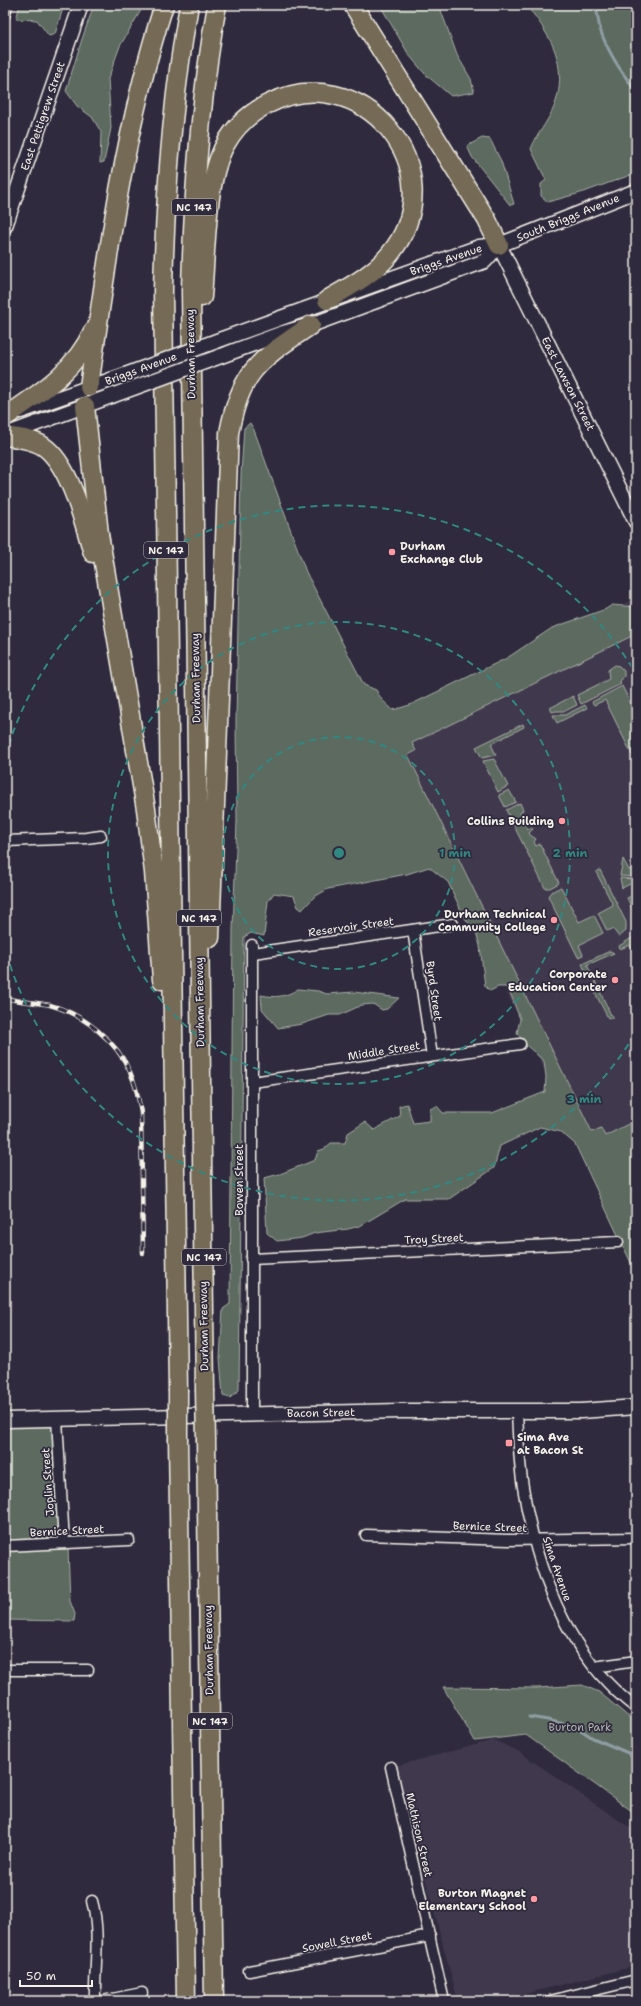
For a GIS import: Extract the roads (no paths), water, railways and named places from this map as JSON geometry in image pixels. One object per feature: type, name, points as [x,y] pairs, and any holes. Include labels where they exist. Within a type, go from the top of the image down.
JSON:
[{"type":"highway","points":[[89,387],[124,161],[145,69],[164,5]]},
{"type":"highway","name":"NC 147","points":[[185,1999],[163,291],[165,220],[172,130],[189,5]]},
{"type":"highway","name":"Durham Freeway","points":[[214,2001],[191,284],[195,185],[205,81],[217,5]]},
{"type":"highway","points":[[354,5],[487,220],[499,245]]},
{"type":"highway","points":[[192,411],[210,196],[220,158],[233,134],[251,115],[274,101],[300,93],[326,93],[339,96],[362,105],[373,113],[398,140],[408,160],[413,182],[410,215],[402,236],[396,246],[381,264],[327,300]]},
{"type":"highway","points":[[5,417],[50,385],[67,370],[87,342],[100,313]]},
{"type":"highway","points":[[202,1124],[213,886],[230,433],[239,396],[243,386],[255,368],[269,354],[311,325]]},
{"type":"highway","points":[[85,406],[95,507],[151,840],[158,940],[174,1096]]},
{"type":"highway","points":[[5,436],[28,440],[43,446],[62,466],[88,536],[122,665]]},
{"type":"street","name":"East Pettigrew Street","points":[[5,226],[81,5]]},
{"type":"street","name":"South Briggs Avenue","points":[[499,245],[636,191]]},
{"type":"street","name":"Briggs Avenue","points":[[5,417],[125,375],[327,300],[360,291],[479,247],[499,245]]},
{"type":"street","name":"Briggs Avenue","points":[[5,436],[280,334],[311,325],[485,261],[499,245]]},
{"type":"street","name":"East Lawson Street","points":[[499,245],[636,522]]},
{"type":"street","points":[[85,406],[89,387]]},
{"type":"street","points":[[5,841],[86,838],[101,836]]},
{"type":"street","name":"Reservoir Street","points":[[252,949],[453,924]]},
{"type":"street","name":"Byrd Street","points":[[413,930],[432,1056]]},
{"type":"street","name":"Bowen Street","points":[[252,949],[252,1415]]},
{"type":"street","name":"Middle Street","points":[[252,1082],[520,1044]]},
{"type":"street","name":"Troy Street","points":[[251,1259],[618,1242]]},
{"type":"street","name":"Bacon Street","points":[[5,1420],[581,1411],[636,1407]]},
{"type":"street","name":"Sima Avenue","points":[[517,1411],[522,1486],[534,1540],[550,1588],[566,1626],[594,1667],[636,1708]]},
{"type":"street","name":"Joplin Street","points":[[57,1419],[64,1543]]},
{"type":"street","name":"Bernice Street","points":[[366,1535],[534,1540],[636,1538]]},
{"type":"street","name":"Bernice Street","points":[[5,1546],[130,1540]]},
{"type":"street","points":[[594,1667],[636,1661]]},
{"type":"street","points":[[5,1670],[88,1670]]},
{"type":"street","name":"Mathison Street","points":[[392,1767],[444,2001]]},
{"type":"street","points":[[92,1901],[97,1928],[94,1971],[95,2001]]},
{"type":"street","name":"Sowell Street","points":[[249,1971],[430,1936]]},
{"type":"street","points":[[550,2001],[636,1980]]},
{"type":"street","points":[[102,2001],[142,1993]]},
{"type":"waterway","points":[[595,5],[600,29],[607,46],[620,69],[636,91]]},
{"type":"waterway","points":[[529,1717],[576,1727],[593,1738],[628,1753],[636,1762]]},
{"type":"railway","points":[[5,26],[12,5]]},
{"type":"railway","points":[[5,998],[50,1005],[75,1015],[98,1030],[108,1040],[117,1050],[130,1072],[134,1082],[141,1113],[143,1253]]},
{"type":"place","name":"Durham Exchange Club","points":[[392,552]]},
{"type":"place","name":"Collins Building","points":[[562,821]]},
{"type":"place","name":"Durham Technical Community College","points":[[554,920]]},
{"type":"place","name":"Corporate Education Center","points":[[615,980]]},
{"type":"place","name":"Sima Ave at Bacon St","points":[[509,1443]]},
{"type":"place","name":"Burton Magnet Elementary School","points":[[534,1899]]},
{"type":"park label","name":"Burton Park","points":[[580,1727]]}]
